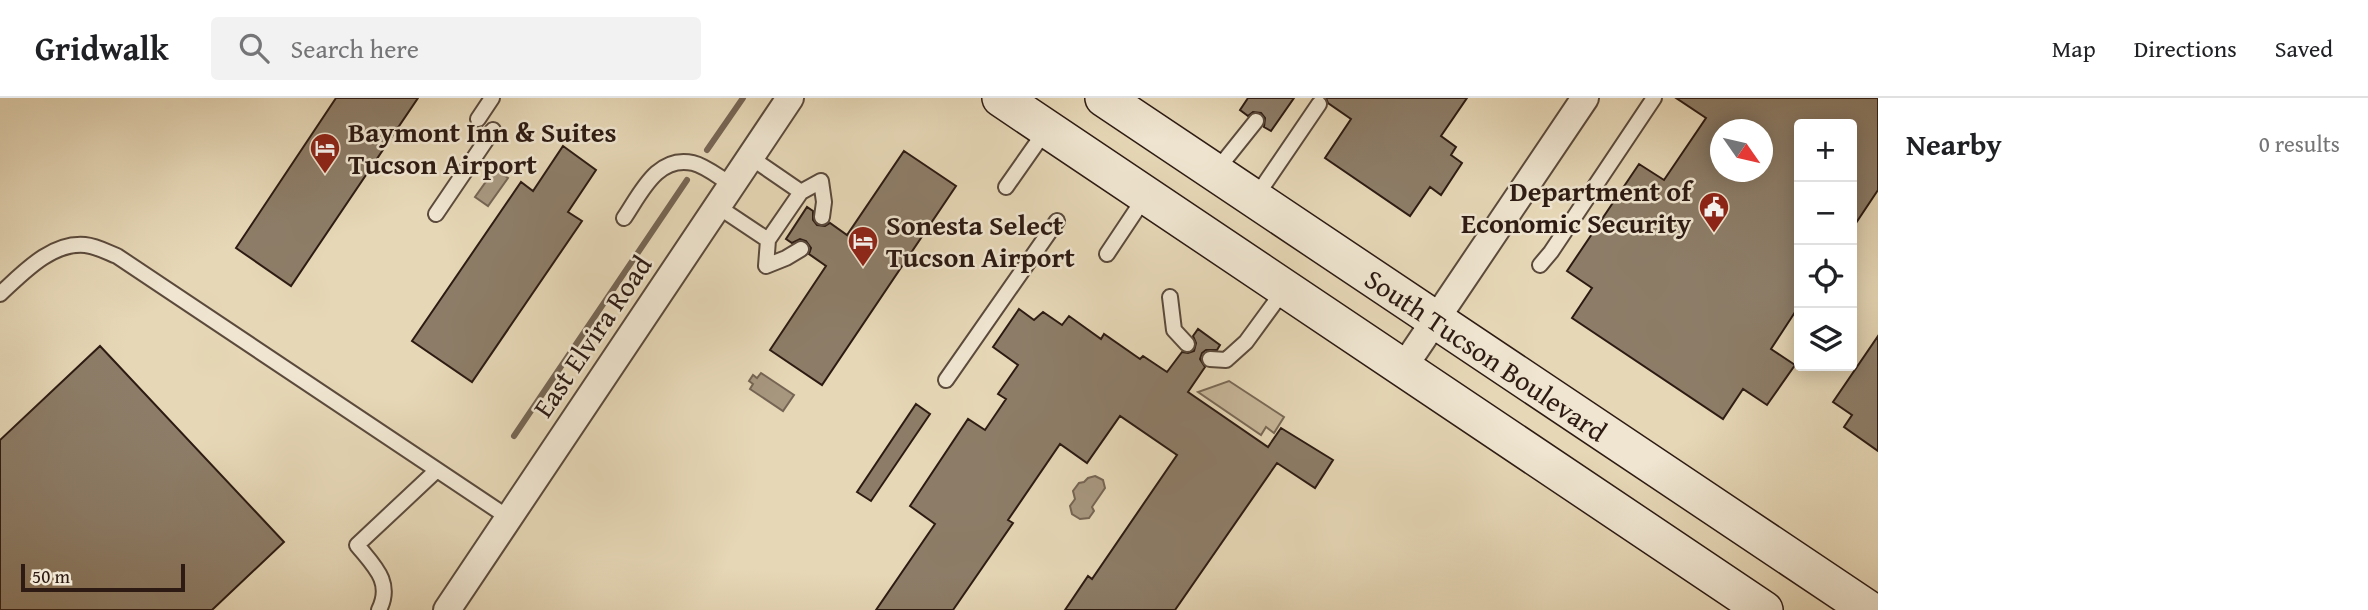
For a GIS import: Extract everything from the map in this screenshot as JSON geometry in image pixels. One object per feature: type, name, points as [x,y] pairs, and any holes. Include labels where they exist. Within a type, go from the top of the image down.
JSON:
[{"type":"main road","name":"South Tucson Boulevard","points":[[1001,98],[1764,610]]},
{"type":"main road","name":"South Tucson Boulevard","points":[[1104,98],[1869,610]]},
{"type":"street","name":"East Elvira Road","points":[[447,610],[790,98]]},
{"type":"street","points":[[1403,368],[1585,98]]},
{"type":"lane","points":[[478,119],[492,98]]},
{"type":"lane","points":[[1540,265],[1654,98]]},
{"type":"lane","points":[[1254,199],[1320,104]]},
{"type":"lane","points":[[1215,173],[1256,121]]},
{"type":"lane","points":[[1006,187],[1046,128]]},
{"type":"lane","points":[[436,214],[493,130]]},
{"type":"lane","points":[[750,158],[801,192]]},
{"type":"lane","points":[[624,218],[655,173],[672,163],[694,163],[768,240]]},
{"type":"lane","points":[[800,249],[766,266],[768,240],[801,192],[821,181],[824,202],[822,217]]},
{"type":"lane","points":[[1107,254],[1147,196]]},
{"type":"lane","points":[[946,380],[1058,220]]},
{"type":"lane","points":[[0,294],[34,263],[66,246],[88,245],[117,256],[509,518]]},
{"type":"lane","points":[[1210,359],[1226,360],[1246,342],[1285,288]]},
{"type":"lane","points":[[1170,297],[1174,330],[1187,344]]},
{"type":"lane","points":[[379,610],[385,587],[379,571],[357,545],[437,470]]},
{"type":"shaded area","points":[[495,169],[508,178],[488,206],[475,197]]},
{"type":"shaded area","points":[[761,373],[794,395],[783,411],[750,389],[753,384],[749,381],[753,375],[757,378]]},
{"type":"shaded area","points":[[1229,381],[1284,417],[1274,433],[1266,427],[1261,435],[1198,392]]},
{"type":"shaded area","points":[[1095,476],[1103,480],[1105,488],[1092,507],[1094,511],[1089,518],[1080,519],[1072,514],[1070,506],[1075,499],[1073,491],[1079,483]]},
{"type":"building","name":"Baymont Inn & Suites Tucson Airport","points":[[336,98],[418,98],[291,286],[236,248]]},
{"type":"building","points":[[1248,98],[1294,98],[1271,131],[1264,127],[1265,118],[1261,113],[1253,112],[1248,116],[1240,110]]},
{"type":"building","points":[[1326,98],[1467,98],[1441,136],[1456,147],[1451,155],[1462,163],[1441,195],[1430,187],[1410,216],[1325,158],[1351,119],[1328,103]]},
{"type":"building","name":"Department of Economic Security","points":[[1676,98],[1878,98],[1878,190],[1857,222],[1857,119],[1794,119],[1794,314],[1771,349],[1794,366],[1767,405],[1743,389],[1723,419],[1572,318],[1592,288],[1567,271],[1639,164],[1664,180],[1706,118]]},
{"type":"building","points":[[563,146],[596,170],[568,212],[582,221],[472,382],[412,341],[521,182],[533,191]]},
{"type":"building","name":"Sonesta Select Tucson Airport","points":[[904,151],[956,186],[822,385],[770,350],[826,266],[809,254],[811,248],[806,241],[800,239],[792,243],[786,239],[807,207],[813,211],[813,220],[817,225],[825,226],[830,223],[847,235]]},
{"type":"building","points":[[1019,309],[1034,320],[1043,312],[1062,325],[1069,316],[1101,339],[1104,334],[1140,359],[1143,356],[1167,372],[1182,352],[1194,351],[1196,343],[1193,336],[1198,329],[1220,345],[1217,350],[1206,350],[1202,353],[1200,359],[1205,367],[1188,392],[1268,447],[1281,428],[1333,460],[1315,488],[1277,463],[1175,610],[1065,610],[1088,576],[1092,579],[1177,455],[1120,416],[1087,463],[1060,444],[1008,520],[1013,523],[953,610],[876,610],[935,524],[910,506],[968,419],[985,430],[1006,399],[998,394],[1018,365],[993,347]]},
{"type":"building","points":[[1878,336],[1878,451],[1844,427],[1852,415],[1833,402],[1854,371],[1857,371],[1857,367]]},
{"type":"building","points":[[100,346],[284,542],[212,610],[0,610],[0,440]]},
{"type":"building","points":[[916,404],[930,414],[871,501],[857,492]]},
{"type":"waterway","points":[[707,150],[743,98]]},
{"type":"waterway","points":[[514,436],[687,180]]},
{"type":"place","name":"Baymont Inn & Suites Tucson Airport","points":[[325,175]]},
{"type":"place","name":"Department of Economic Security","points":[[1714,234]]},
{"type":"place","name":"Sonesta Select Tucson Airport","points":[[863,268]]}]
